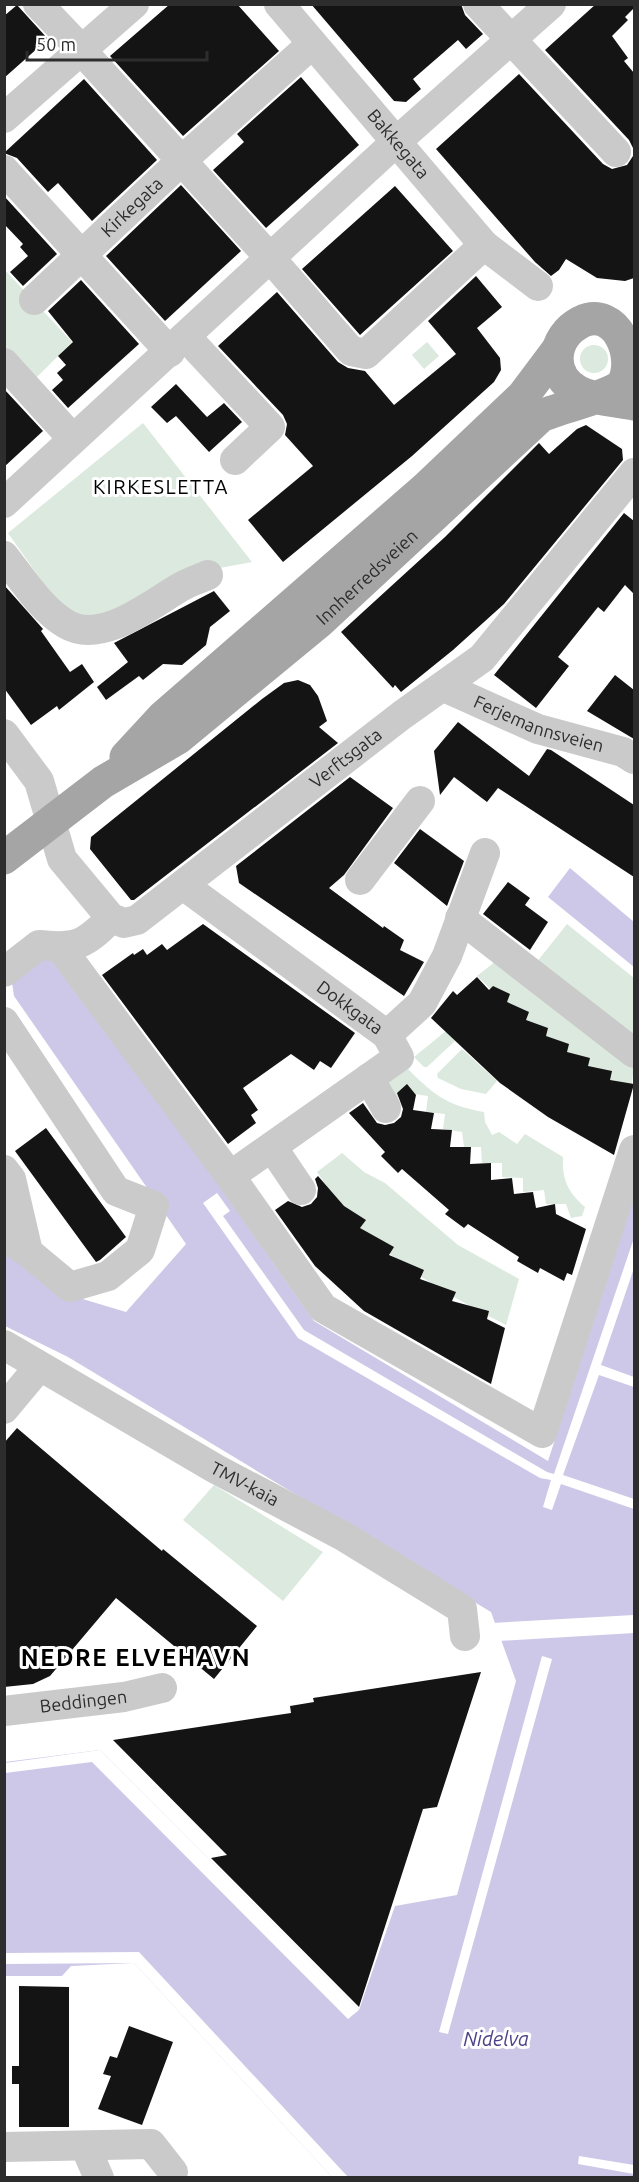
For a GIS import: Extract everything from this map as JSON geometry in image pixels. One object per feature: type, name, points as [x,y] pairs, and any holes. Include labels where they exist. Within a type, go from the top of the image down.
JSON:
[{"type":"main road","points":[[595,319],[613,324],[631,335],[632,365],[626,379],[612,391],[599,396],[578,392],[567,384],[557,365],[556,352],[566,332],[582,321],[595,319]]},
{"type":"main road","name":"Innherredsveien","points":[[103,782],[163,717],[442,474],[524,396],[556,352]]},
{"type":"main road","name":"Innherredsveien","points":[[4,858],[103,782],[178,738],[320,621],[542,416],[599,396],[634,404]]},
{"type":"street","points":[[38,4],[271,259],[351,351],[366,354],[484,245]]},
{"type":"street","points":[[4,118],[87,56],[134,4]]},
{"type":"street","name":"Bakkegata","points":[[279,4],[484,245],[538,286]]},
{"type":"street","points":[[478,4],[616,152]]},
{"type":"street","points":[[4,503],[271,259],[396,141],[551,4]]},
{"type":"street","points":[[180,162],[312,44]]},
{"type":"street","name":"Kirkegata","points":[[34,300],[180,162]]},
{"type":"street","points":[[4,170],[82,255],[270,427],[235,460]]},
{"type":"street","points":[[4,363],[73,439]]},
{"type":"street","name":"Verftsgata","points":[[111,918],[124,923],[136,921],[402,715],[482,658],[633,473]]},
{"type":"street","points":[[4,556],[33,594],[66,624],[94,631],[140,614],[180,587],[208,575]]},
{"type":"street","name":"Ferjemannsveien","points":[[444,687],[538,729],[623,752],[634,759]]},
{"type":"street","points":[[4,734],[39,781],[62,859],[111,918],[89,941],[60,947],[39,945],[4,972]]},
{"type":"street","points":[[360,880],[420,801]]},
{"type":"street","points":[[387,1035],[422,1003],[447,956],[485,854]]},
{"type":"street","name":"Dokkgata","points":[[183,885],[387,1035],[399,1057],[230,1176]]},
{"type":"street","points":[[460,918],[634,1053]]},
{"type":"street","points":[[60,947],[230,1176],[323,1308],[542,1433],[634,1150]]},
{"type":"street","points":[[4,1022],[116,1191],[154,1206],[140,1250],[108,1276],[70,1287],[16,1245],[11,1179],[4,1170]]},
{"type":"street","points":[[369,1078],[386,1108]]},
{"type":"street","points":[[272,1147],[301,1190]]},
{"type":"street","name":"TMV-kaia","points":[[4,1345],[216,1469],[343,1536],[462,1609],[465,1636]]},
{"type":"street","points":[[4,1410],[39,1367]]},
{"type":"street","name":"Beddingen","points":[[4,1711],[124,1697],[162,1688]]},
{"type":"street","points":[[4,2146],[151,2144],[173,2172]]},
{"type":"street","points":[[85,2146],[99,2178]]},
{"type":"shaded area","points":[[4,269],[72,342],[34,380],[5,348]]},
{"type":"shaded area","points":[[427,342],[439,356],[424,369],[412,355]]},
{"type":"shaded area","points":[[594,345],[604,349],[608,359],[604,369],[594,373],[584,369],[580,359],[584,349]]},
{"type":"shaded area","points":[[143,423],[252,562],[187,574],[97,622],[67,617],[8,533]]},
{"type":"shaded area","points":[[567,924],[634,978],[634,1040],[536,963]]},
{"type":"shaded area","points":[[496,961],[634,1064],[631,1093],[589,1068],[550,1040],[513,1010],[477,976]]},
{"type":"shaded area","points":[[446,1031],[455,1041],[427,1067],[424,1067],[414,1057]]},
{"type":"shaded area","points":[[462,1049],[497,1081],[486,1094],[461,1089],[438,1078],[437,1074]]},
{"type":"shaded area","points":[[405,1066],[423,1084],[440,1096],[459,1106],[484,1112],[485,1122],[492,1135],[499,1132],[517,1144],[525,1134],[563,1157],[567,1185],[585,1207],[582,1216],[571,1218],[566,1204],[546,1204],[544,1190],[523,1192],[523,1178],[502,1177],[502,1163],[482,1163],[481,1147],[464,1147],[462,1132],[443,1129],[445,1114],[426,1112],[428,1096],[414,1094],[408,1089],[394,1102],[384,1081]]},
{"type":"shaded area","points":[[342,1153],[364,1172],[385,1183],[458,1245],[519,1279],[506,1325],[421,1277],[382,1248],[347,1214],[317,1172]]},
{"type":"shaded area","points":[[214,1485],[323,1552],[283,1601],[183,1520]]},
{"type":"water","points":[[570,868],[634,922],[634,967],[548,897]]},
{"type":"water","name":"Nidelva","points":[[44,955],[65,966],[314,1321],[548,1461],[634,1197],[634,2177],[332,2177],[134,1963],[71,1966],[62,1976],[5,1976],[5,1762],[100,1750],[359,2010],[395,1906],[457,1895],[516,1681],[491,1612],[68,1357],[5,1326],[4,1254],[76,1297],[126,1312],[186,1244],[14,996],[11,976]]},
{"type":"pier","points":[[217,1193],[230,1211],[223,1216],[304,1330],[554,1474],[634,1238],[634,1268],[601,1365],[634,1377],[634,1387],[599,1375],[563,1475],[634,1499],[634,1509],[561,1484],[552,1510],[543,1507],[551,1480],[540,1478],[298,1338],[203,1203]]},
{"type":"pier","points":[[634,1615],[634,1633],[499,1641],[492,1623]]},
{"type":"pier","points":[[542,1656],[552,1659],[448,2034],[439,2032]]},
{"type":"pier","points":[[100,1750],[359,2010],[348,2019],[92,1762],[5,1773],[5,1763]]},
{"type":"pier","points":[[139,1952],[348,2177],[332,2177],[134,1963],[5,1964],[5,1953]]},
{"type":"pier","points":[[579,2156],[634,2165],[634,2174],[578,2164]]},
{"type":"building","points":[[170,4],[237,4],[279,51],[183,136],[110,56]]},
{"type":"building","points":[[311,4],[461,4],[465,15],[483,34],[466,49],[458,40],[413,79],[421,89],[406,102],[394,101]]},
{"type":"building","points":[[596,4],[634,4],[634,8],[625,17],[628,20],[612,36],[628,58],[624,61],[634,73],[634,278],[625,281],[597,278],[566,259],[559,270],[551,276],[535,262],[436,149],[519,74],[603,164],[612,169],[627,165],[633,156],[633,148],[629,140],[545,50]]},
{"type":"building","points":[[17,5],[48,39],[4,78],[4,16]]},
{"type":"building","points":[[301,77],[359,145],[266,228],[213,170],[244,142],[237,134]]},
{"type":"building","points":[[84,79],[157,160],[92,221],[58,183],[48,192],[17,158],[4,153]]},
{"type":"building","points":[[181,185],[241,251],[165,321],[106,256]]},
{"type":"building","points":[[395,186],[453,251],[360,335],[302,269]]},
{"type":"building","points":[[4,196],[57,254],[23,286],[10,272],[28,256],[20,247],[23,244],[4,224]]},
{"type":"building","points":[[476,276],[502,307],[477,328],[500,358],[501,370],[494,382],[412,456],[283,562],[248,520],[313,466],[285,435],[287,424],[283,415],[218,346],[277,292],[338,362],[348,368],[365,371],[394,405],[456,354],[428,321]]},
{"type":"building","points":[[81,280],[139,344],[68,408],[52,390],[63,380],[57,373],[66,365],[58,356],[73,342],[48,311]]},
{"type":"building","points":[[176,384],[207,417],[224,403],[242,422],[209,452],[176,416],[167,423],[151,407]]},
{"type":"building","points":[[4,389],[43,431],[4,467]]},
{"type":"building","points":[[586,425],[622,449],[623,460],[504,604],[453,650],[401,692],[395,685],[393,688],[341,632],[445,537],[539,443],[549,454],[577,429]]},
{"type":"building","points":[[624,513],[634,521],[634,594],[625,585],[604,612],[598,607],[558,657],[569,666],[536,708],[494,675]]},
{"type":"building","points":[[4,585],[43,629],[41,631],[70,672],[82,664],[94,682],[59,710],[57,706],[31,725],[4,688]]},
{"type":"building","points":[[214,591],[230,611],[210,627],[206,645],[182,665],[163,664],[143,680],[139,676],[106,700],[97,687],[128,662],[114,643]]},
{"type":"building","points":[[615,675],[634,690],[634,739],[587,711]]},
{"type":"building","points":[[298,680],[310,685],[318,696],[327,721],[319,727],[338,743],[134,900],[131,900],[90,849],[91,837],[262,699],[284,683]]},
{"type":"building","points":[[458,722],[529,776],[547,749],[551,750],[634,805],[634,877],[498,788],[487,802],[454,777],[440,795],[434,751]]},
{"type":"building","points":[[350,777],[393,808],[344,875],[329,888],[383,928],[384,926],[404,940],[400,950],[424,962],[404,996],[239,883],[236,866]]},
{"type":"building","points":[[420,829],[464,861],[447,906],[394,863]]},
{"type":"building","points":[[508,882],[530,898],[525,905],[548,922],[530,950],[483,914]]},
{"type":"building","points":[[203,924],[355,1033],[331,1068],[320,1061],[314,1070],[291,1054],[243,1088],[258,1110],[251,1115],[256,1123],[228,1144],[102,975],[133,953],[134,955],[143,949],[147,955],[162,944],[167,950]]},
{"type":"building","points":[[477,977],[489,990],[493,986],[510,994],[507,1002],[529,1012],[526,1020],[548,1028],[546,1036],[569,1044],[567,1052],[590,1058],[588,1066],[612,1071],[610,1080],[634,1084],[614,1155],[548,1117],[500,1083],[431,1018],[453,991],[457,995]]},
{"type":"building","points":[[407,1084],[416,1095],[413,1110],[434,1113],[431,1129],[452,1130],[450,1147],[471,1147],[470,1164],[491,1163],[491,1180],[512,1178],[514,1194],[533,1192],[536,1208],[555,1204],[556,1214],[586,1229],[572,1275],[567,1273],[564,1281],[540,1268],[538,1273],[517,1261],[519,1257],[468,1224],[464,1228],[445,1214],[449,1210],[402,1169],[398,1173],[381,1156],[385,1152],[349,1113],[363,1103],[377,1123],[385,1125],[394,1123],[401,1117],[403,1109],[397,1093]]},
{"type":"building","points":[[46,1128],[126,1237],[96,1262],[15,1151]]},
{"type":"building","points":[[318,1176],[344,1206],[366,1220],[360,1228],[394,1247],[389,1255],[424,1270],[420,1279],[456,1292],[452,1301],[489,1311],[487,1319],[505,1328],[491,1384],[364,1311],[315,1266],[275,1210],[288,1201],[302,1207],[311,1204],[317,1197],[318,1188],[315,1179]]},
{"type":"building","points":[[17,1428],[162,1551],[163,1549],[257,1626],[214,1679],[116,1598],[50,1676],[33,1684],[4,1687],[4,1443]]},
{"type":"building","points":[[481,1672],[437,1807],[423,1809],[359,2007],[211,1858],[227,1855],[113,1740],[291,1713],[290,1706],[314,1702],[313,1698]]},
{"type":"building","points":[[19,1986],[69,1987],[69,2127],[19,2127],[19,2084],[12,2084],[12,2066],[19,2066]]},
{"type":"building","points":[[129,2026],[173,2042],[142,2125],[98,2109],[111,2076],[103,2074],[110,2056],[117,2058]]},
{"type":"district","name":"KIRKESLETTA","points":[[161,487]]},
{"type":"district","name":"NEDRE ELVEHAVN","points":[[136,1658]]}]
